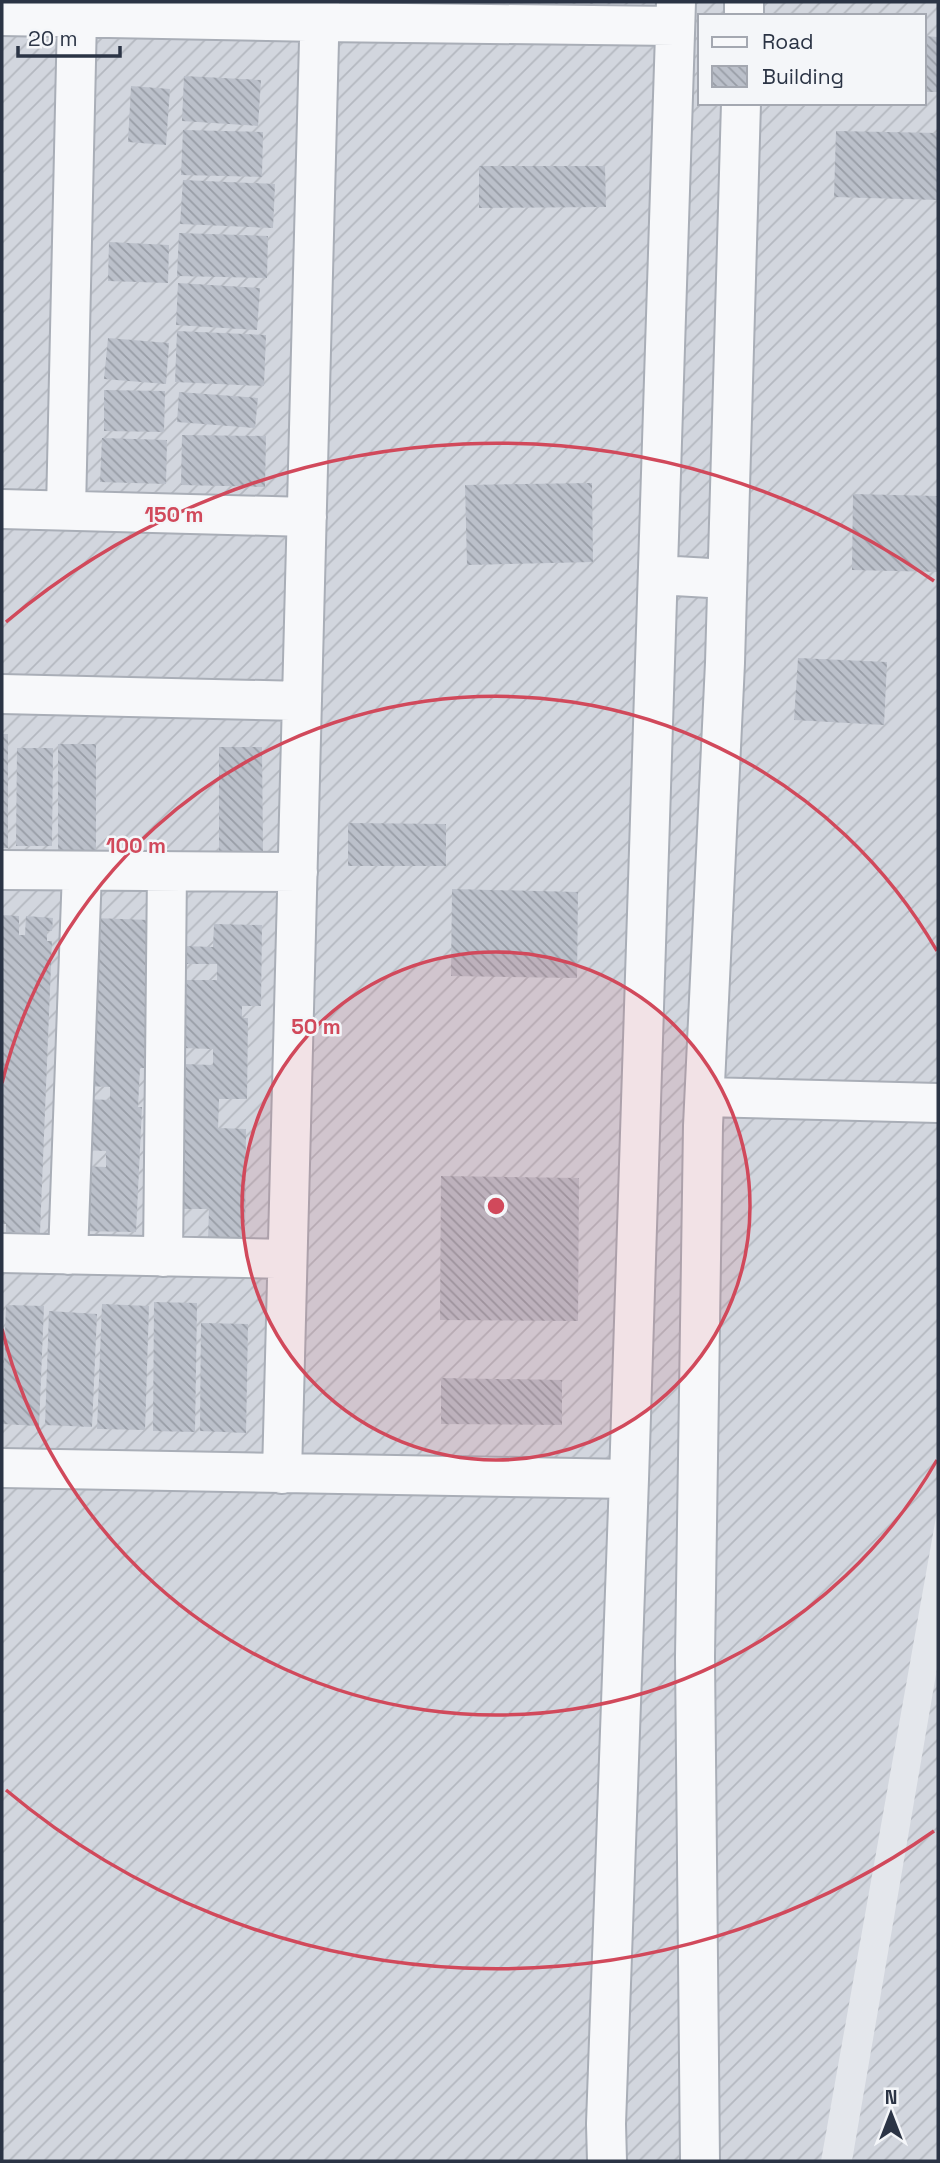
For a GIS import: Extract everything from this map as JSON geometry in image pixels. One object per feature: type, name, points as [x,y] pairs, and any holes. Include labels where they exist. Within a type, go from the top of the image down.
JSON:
[{"type":"street","points":[[282,1474],[320,12]]},
{"type":"street","points":[[2,16],[320,12],[676,14],[607,2161]]},
{"type":"street","points":[[66,510],[77,17]]},
{"type":"street","points":[[700,2161],[695,1657],[705,1097],[727,579],[741,105]]},
{"type":"street","points":[[2,509],[307,517]]},
{"type":"street","points":[[658,575],[727,579]]},
{"type":"street","points":[[2,694],[302,701]]},
{"type":"street","points":[[2,870],[298,872]]},
{"type":"street","points":[[68,1255],[82,871]]},
{"type":"street","points":[[163,1256],[167,871]]},
{"type":"street","points":[[705,1097],[938,1103]]},
{"type":"street","points":[[2,1253],[287,1259]]},
{"type":"street","points":[[2,1468],[629,1479]]},
{"type":"shaded area","points":[[2,2],[938,2],[938,1506],[821,2161],[2,2161]]},
{"type":"shaded area","points":[[938,1663],[938,2161],[852,2161]]},
{"type":"building","points":[[926,36],[938,37],[938,92],[926,92]]},
{"type":"building","points":[[184,76],[261,80],[258,126],[182,121]]},
{"type":"building","points":[[131,86],[170,89],[166,145],[128,142]]},
{"type":"building","points":[[183,130],[263,132],[262,177],[181,175]]},
{"type":"building","points":[[836,131],[938,133],[938,200],[834,197]]},
{"type":"building","points":[[479,166],[605,166],[606,207],[479,208]]},
{"type":"building","points":[[183,180],[275,184],[273,228],[180,224]]},
{"type":"building","points":[[179,233],[268,236],[267,278],[177,276]]},
{"type":"building","points":[[109,242],[169,245],[168,283],[108,281]]},
{"type":"building","points":[[178,283],[260,288],[257,330],[176,325]]},
{"type":"building","points":[[177,331],[266,335],[264,386],[175,382]]},
{"type":"building","points":[[108,338],[169,343],[166,384],[104,379]]},
{"type":"building","points":[[104,390],[165,391],[164,432],[104,431]]},
{"type":"building","points":[[179,392],[258,398],[255,428],[177,422]]},
{"type":"building","points":[[182,435],[266,436],[265,487],[181,485]]},
{"type":"building","points":[[102,438],[167,440],[166,484],[100,482]]},
{"type":"building","points":[[592,483],[593,562],[467,565],[465,485]]},
{"type":"building","points":[[853,494],[938,496],[938,572],[852,570]]},
{"type":"building","points":[[798,658],[887,662],[884,725],[794,720]]},
{"type":"building","points":[[2,734],[8,734],[8,848],[2,848]]},
{"type":"building","points":[[58,744],[96,744],[96,853],[58,853]]},
{"type":"building","points":[[219,747],[262,747],[263,852],[219,852]]},
{"type":"building","points":[[17,748],[53,748],[52,846],[16,846]]},
{"type":"building","points":[[348,823],[446,824],[446,866],[348,866]]},
{"type":"building","points":[[452,889],[578,892],[577,978],[451,976]]},
{"type":"building","points":[[2,915],[19,916],[19,935],[25,935],[26,916],[53,918],[52,931],[47,931],[47,941],[52,941],[40,1233],[6,1232],[6,1224],[2,1224]]},
{"type":"building","points":[[93,918],[150,920],[144,1068],[140,1068],[138,1107],[142,1107],[136,1232],[77,1231],[80,1166],[106,1167],[106,1151],[81,1150],[83,1099],[110,1100],[110,1087],[84,1086]]},
{"type":"building","points":[[214,924],[262,925],[261,1006],[242,1006],[242,1018],[248,1018],[247,1099],[219,1099],[218,1128],[246,1129],[245,1241],[208,1241],[209,1209],[180,1209],[182,1064],[213,1065],[213,1049],[182,1048],[183,980],[217,980],[217,964],[183,964],[183,946],[213,947]]},
{"type":"building","points":[[441,1176],[579,1178],[578,1321],[440,1320]]},
{"type":"building","points":[[154,1302],[197,1303],[195,1432],[153,1431]]},
{"type":"building","points":[[102,1304],[149,1306],[145,1430],[97,1429]]},
{"type":"building","points":[[6,1305],[44,1306],[39,1426],[2,1424]]},
{"type":"building","points":[[49,1311],[97,1314],[92,1427],[45,1425]]},
{"type":"building","points":[[201,1323],[248,1324],[246,1433],[200,1431]]},
{"type":"building","points":[[441,1378],[562,1380],[562,1425],[441,1424]]}]
